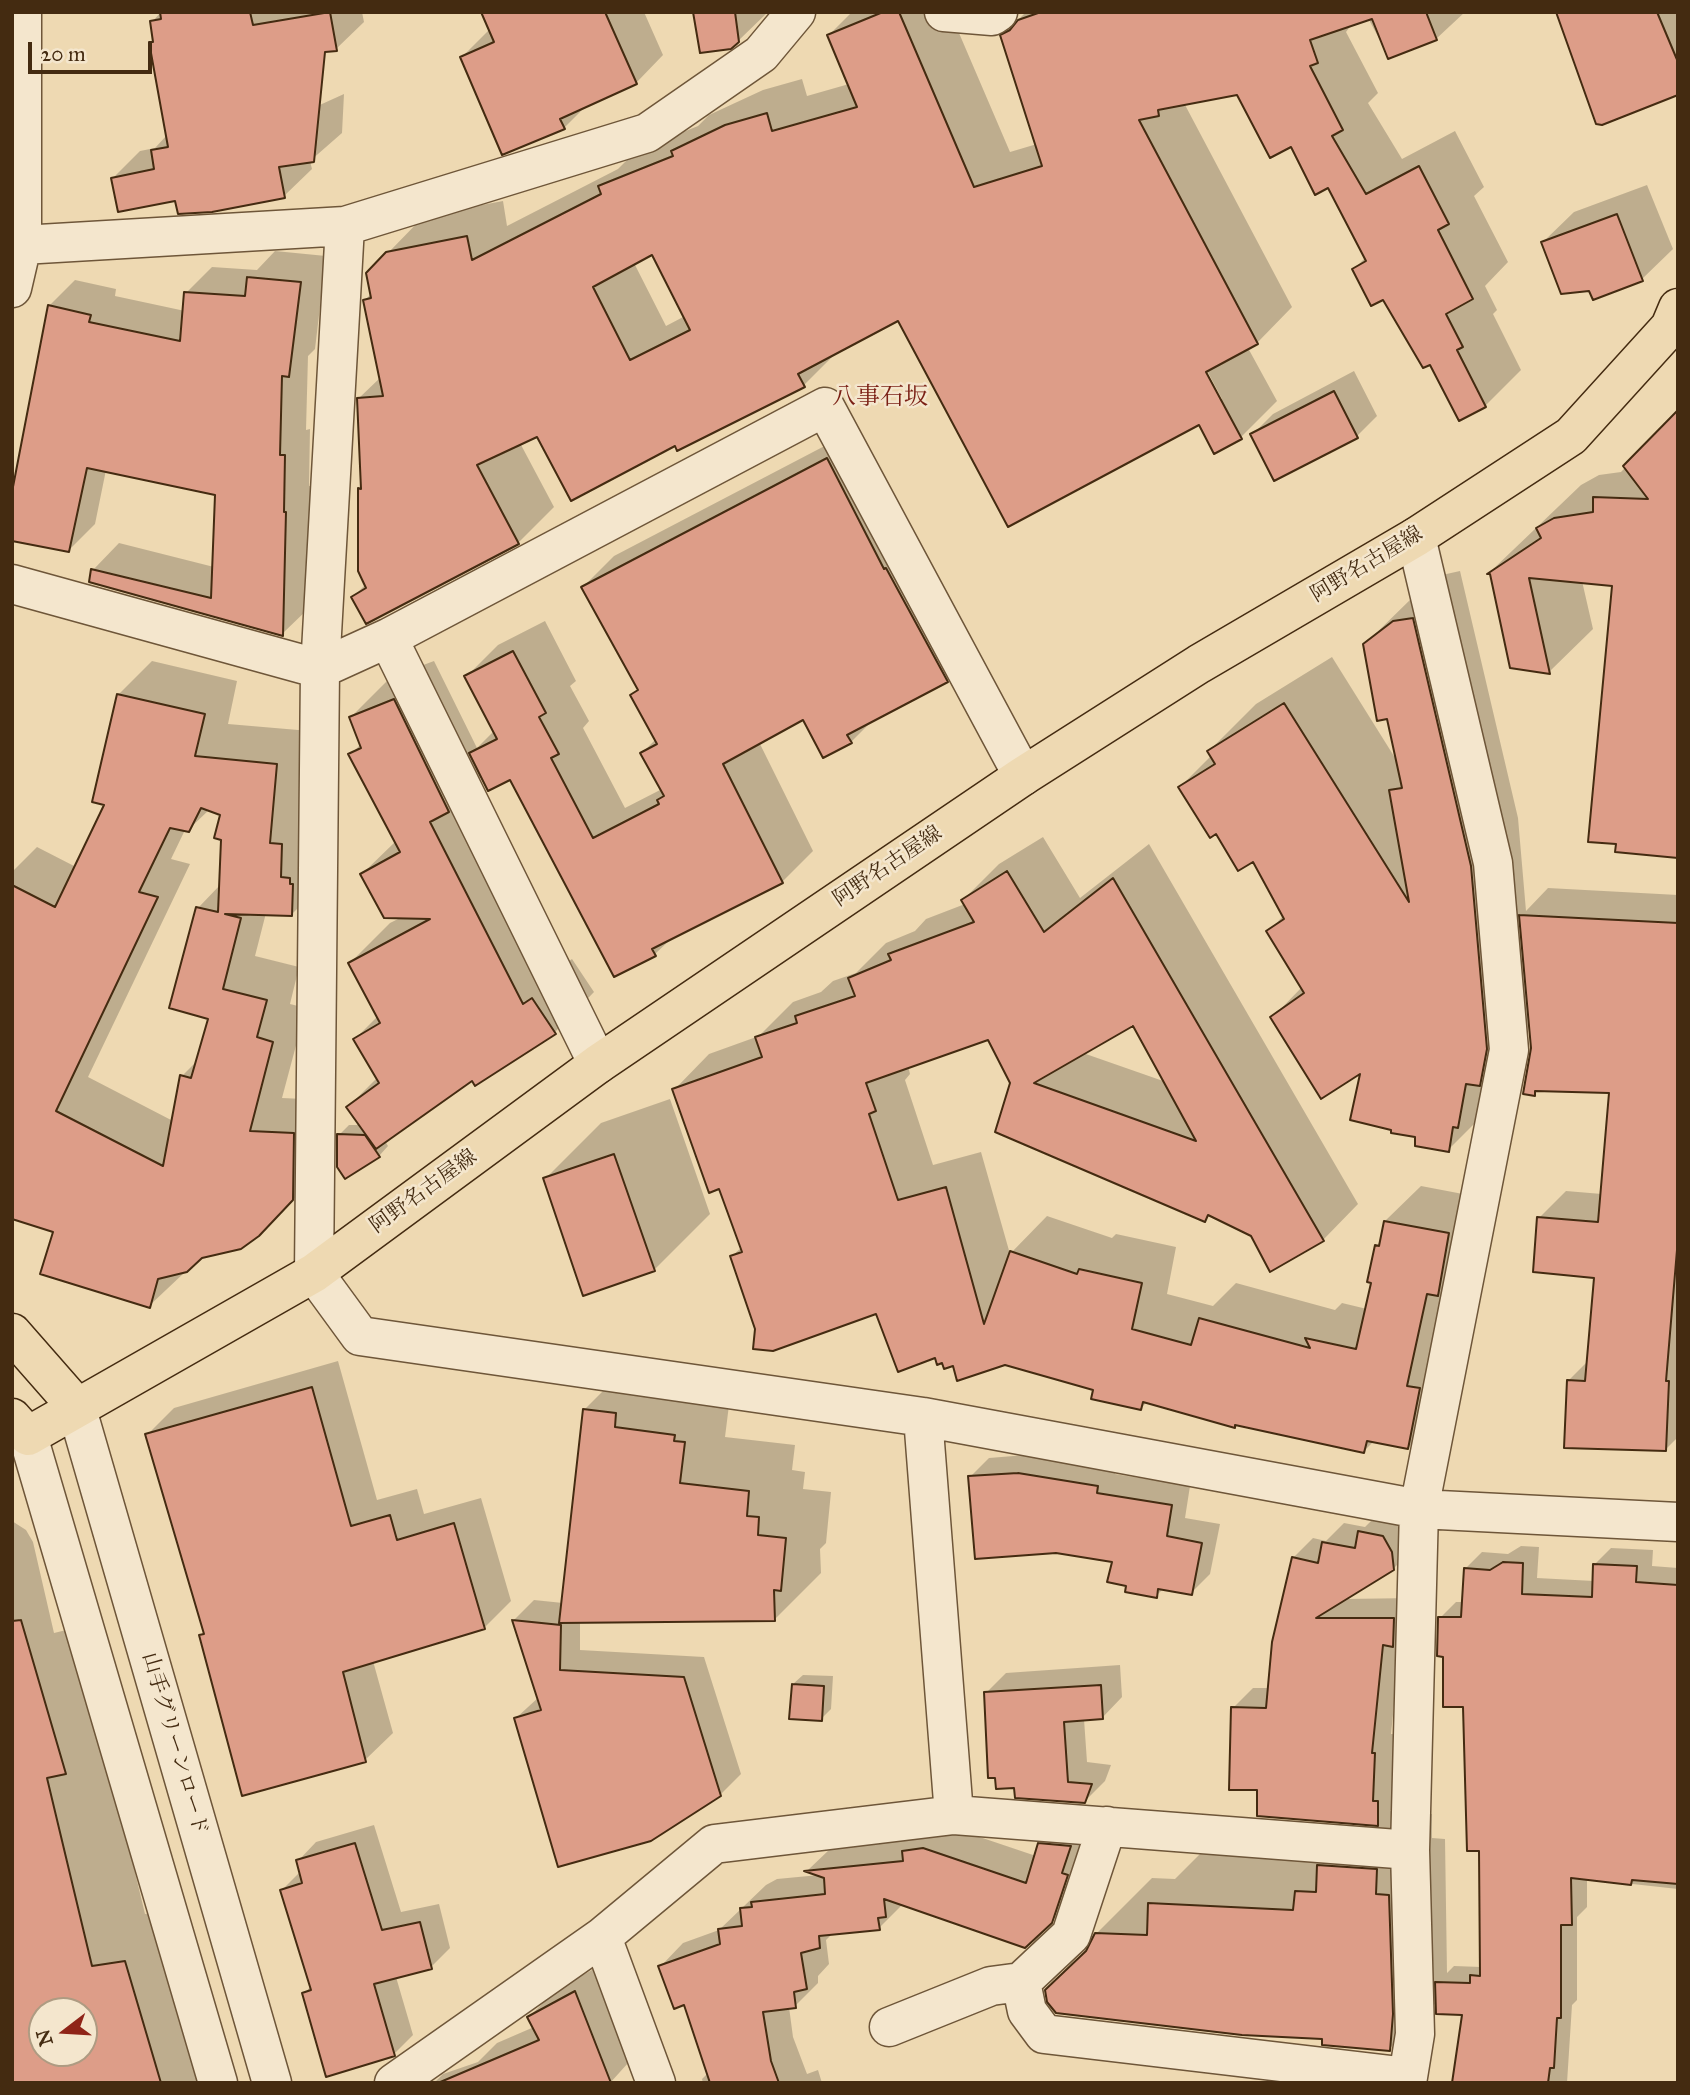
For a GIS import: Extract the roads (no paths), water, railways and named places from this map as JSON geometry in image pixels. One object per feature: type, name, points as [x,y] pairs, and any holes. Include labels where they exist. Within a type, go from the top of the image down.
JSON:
[{"type":"main road","name":"阿野名古屋線","points":[[20,1427],[76,1406],[314,1273],[598,1064],[1023,776],[1199,664],[1416,537],[1571,436],[1675,322]]},
{"type":"main road","points":[[12,1333],[76,1406]]},
{"type":"street","points":[[12,288],[22,245],[22,12]]},
{"type":"street","points":[[22,245],[345,226],[647,133],[761,54],[796,12]]},
{"type":"street","points":[[944,12],[992,16],[998,12]]},
{"type":"street","points":[[345,226],[320,669],[314,1273],[360,1336],[923,1417],[1419,1509],[1678,1522]]},
{"type":"street","points":[[12,584],[320,669],[388,638],[825,407],[1023,776]]},
{"type":"street","points":[[1021,1982],[1027,2011],[1044,2034],[1408,2080],[1415,2034],[1410,1850],[1419,1509],[1509,1050],[1493,863],[1416,537]]},
{"type":"street","points":[[388,638],[598,1064]]},
{"type":"street","name":"山手グリーンロード","points":[[76,1406],[272,2083]]},
{"type":"street","points":[[923,1417],[954,1815]]},
{"type":"street","points":[[20,1427],[218,2083]]},
{"type":"street","points":[[394,2083],[602,1937],[714,1844],[954,1815],[1410,1850]]},
{"type":"street","points":[[890,2027],[991,1986],[1021,1982],[1071,1935],[1107,1826]]},
{"type":"street","points":[[602,1937],[656,2083]]},
{"type":"district","name":"八事石坂","points":[[880,398]]}]
